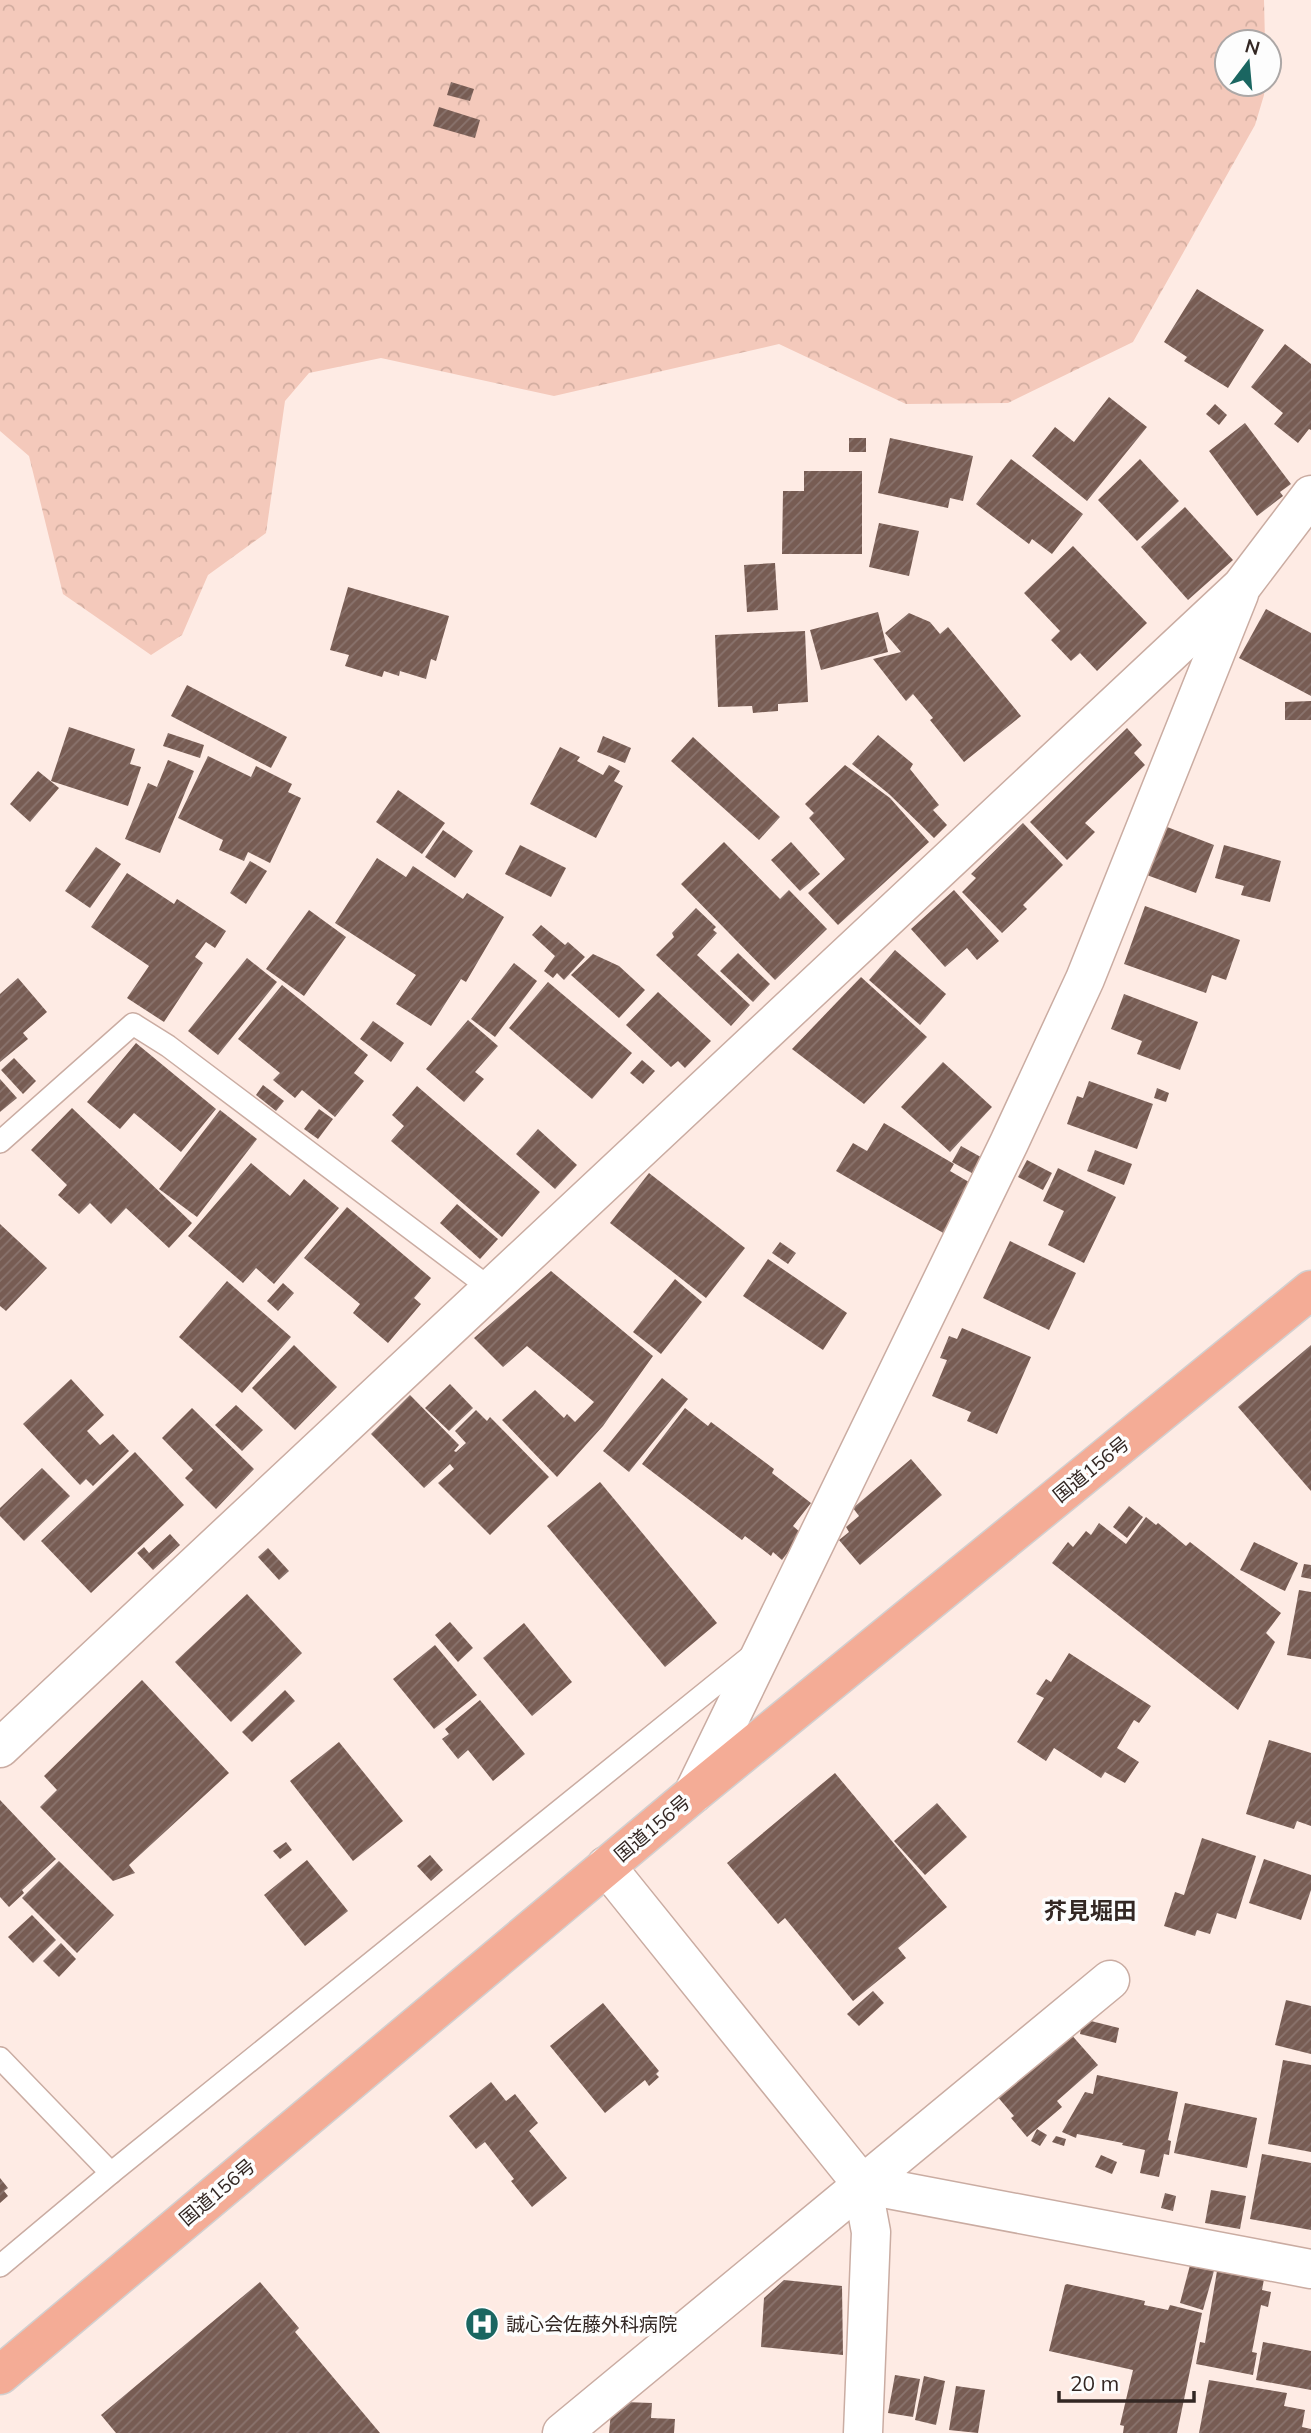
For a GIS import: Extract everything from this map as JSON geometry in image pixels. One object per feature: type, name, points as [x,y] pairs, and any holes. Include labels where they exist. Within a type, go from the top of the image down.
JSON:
[{"type":"highway","name":"国道156号","points":[[0,2375],[606,1866],[1311,1290]]},
{"type":"street","points":[[0,1748],[1242,586],[1311,495]]},
{"type":"street","points":[[693,1794],[1009,1143],[1085,979],[1242,586]]},
{"type":"street","points":[[606,1866],[862,2184],[871,2232],[863,2433]]},
{"type":"street","points":[[562,2433],[1110,1980]]},
{"type":"street","points":[[862,2184],[1311,2269]]},
{"type":"lane","points":[[0,1142],[133,1024],[168,1045],[491,1289]]},
{"type":"lane","points":[[0,2266],[111,2173],[766,1645]]},
{"type":"lane","points":[[0,2058],[111,2173]]},
{"type":"green space","points":[[0,0],[1264,0],[1265,28],[1213,28],[1213,98],[1263,98],[1255,125],[1133,342],[1008,403],[906,404],[779,344],[554,396],[381,358],[309,373],[285,401],[266,533],[208,575],[182,635],[151,655],[63,594],[29,456],[0,431]]},
{"type":"building","points":[[451,82],[474,89],[470,101],[447,95]]},
{"type":"building","points":[[439,107],[480,120],[475,138],[433,126]]},
{"type":"building","points":[[1197,289],[1264,330],[1228,388],[1184,361],[1187,357],[1164,342]]},
{"type":"building","points":[[1285,344],[1311,364],[1311,430],[1309,429],[1298,443],[1274,424],[1283,413],[1251,387]]},
{"type":"building","points":[[1109,397],[1147,427],[1087,501],[1032,456],[1055,427],[1074,442]]},
{"type":"building","points":[[1215,404],[1227,415],[1219,425],[1206,414]]},
{"type":"building","points":[[1245,423],[1291,484],[1280,492],[1283,496],[1257,516],[1209,451]]},
{"type":"building","points":[[849,438],[866,438],[866,452],[849,452]]},
{"type":"building","points":[[890,438],[973,456],[963,501],[950,498],[948,508],[878,493]]},
{"type":"building","points":[[1011,459],[1083,514],[1052,554],[1032,539],[1029,544],[976,504]]},
{"type":"building","points":[[1140,459],[1179,501],[1137,541],[1098,500]]},
{"type":"building","points":[[804,471],[862,471],[862,554],[782,554],[783,491],[804,491]]},
{"type":"building","points":[[1185,507],[1233,560],[1188,600],[1141,547]]},
{"type":"building","points":[[879,523],[919,531],[909,576],[869,567]]},
{"type":"building","points":[[1073,546],[1147,623],[1097,671],[1080,653],[1071,661],[1051,640],[1060,631],[1024,593]]},
{"type":"building","points":[[775,563],[778,610],[747,612],[744,565]]},
{"type":"building","points":[[348,587],[449,616],[436,661],[431,659],[426,679],[400,671],[399,676],[384,671],[382,677],[345,666],[349,655],[330,650]]},
{"type":"building","points":[[1266,609],[1311,633],[1311,696],[1239,658]]},
{"type":"building","points":[[878,612],[888,652],[821,670],[810,630]]},
{"type":"building","points":[[909,613],[930,622],[940,634],[948,627],[1021,716],[964,762],[913,694],[906,701],[873,659],[901,652],[885,633]]},
{"type":"building","points":[[805,631],[808,702],[778,704],[778,711],[753,713],[752,706],[718,707],[715,635]]},
{"type":"building","points":[[187,685],[287,737],[271,768],[171,716]]},
{"type":"building","points":[[1311,701],[1311,720],[1285,720],[1285,702]]},
{"type":"building","points":[[69,727],[135,749],[130,764],[141,767],[128,806],[51,781]]},
{"type":"building","points":[[1127,728],[1142,745],[1134,753],[1145,765],[1085,823],[1095,832],[1067,860],[1030,822]]},
{"type":"building","points":[[168,733],[204,745],[200,758],[163,746]]},
{"type":"building","points":[[878,735],[913,764],[910,769],[939,805],[933,810],[947,825],[934,838],[889,794],[852,764]]},
{"type":"building","points":[[603,736],[631,748],[625,763],[597,752]]},
{"type":"building","points":[[693,737],[780,817],[759,840],[671,761]]},
{"type":"building","points":[[560,747],[580,757],[577,761],[603,775],[609,765],[620,771],[614,781],[623,786],[596,838],[530,804]]},
{"type":"building","points":[[208,756],[251,777],[256,766],[292,784],[288,792],[301,798],[270,863],[248,852],[244,861],[219,850],[223,840],[178,818]]},
{"type":"building","points":[[168,760],[194,771],[160,853],[125,839],[148,783],[157,787]]},
{"type":"building","points":[[845,765],[890,798],[929,842],[838,925],[808,893],[845,859],[809,818],[814,813],[805,804]]},
{"type":"building","points":[[38,771],[59,788],[30,822],[10,804]]},
{"type":"building","points":[[398,790],[445,823],[422,854],[376,822]]},
{"type":"building","points":[[1023,823],[1063,865],[1023,905],[1027,909],[1002,933],[962,892],[976,878],[971,874]]},
{"type":"building","points":[[1162,825],[1214,845],[1196,893],[1144,874]]},
{"type":"building","points":[[443,830],[473,851],[455,878],[425,857]]},
{"type":"building","points":[[724,842],[780,899],[789,890],[827,929],[775,980],[681,884]]},
{"type":"building","points":[[791,842],[820,874],[800,891],[771,860]]},
{"type":"building","points":[[520,845],[566,868],[551,897],[505,874]]},
{"type":"building","points":[[1224,845],[1281,861],[1270,902],[1241,895],[1244,886],[1215,878]]},
{"type":"building","points":[[96,847],[121,864],[90,908],[65,891]]},
{"type":"building","points":[[377,858],[406,877],[413,866],[463,899],[467,893],[504,917],[466,982],[461,979],[431,1026],[396,1004],[416,975],[335,923]]},
{"type":"building","points":[[250,861],[267,871],[246,904],[230,893]]},
{"type":"building","points":[[127,873],[174,904],[177,899],[226,931],[215,948],[206,942],[195,957],[203,963],[164,1022],[127,998],[149,966],[91,927]]},
{"type":"building","points":[[954,890],[999,941],[977,960],[967,948],[945,967],[911,929]]},
{"type":"building","points":[[1145,906],[1240,940],[1226,980],[1212,975],[1206,993],[1124,964]]},
{"type":"building","points":[[696,908],[716,927],[713,930],[717,933],[697,955],[750,1005],[731,1026],[656,955]]},
{"type":"building","points":[[309,910],[346,937],[304,996],[266,969]]},
{"type":"building","points":[[541,925],[565,945],[568,942],[585,957],[564,980],[557,973],[553,978],[544,971],[555,956],[532,935]]},
{"type":"building","points":[[895,950],[946,994],[920,1025],[869,980]]},
{"type":"building","points":[[738,953],[770,984],[753,1002],[720,971]]},
{"type":"building","points":[[593,954],[619,966],[645,990],[619,1018],[571,975]]},
{"type":"building","points":[[247,958],[277,982],[218,1055],[188,1031]]},
{"type":"building","points":[[514,963],[537,981],[495,1037],[471,1019]]},
{"type":"building","points":[[861,977],[927,1037],[864,1104],[792,1049]]},
{"type":"building","points":[[18,978],[47,1012],[23,1033],[28,1039],[0,1062],[0,994]]},
{"type":"building","points":[[548,982],[632,1053],[592,1099],[509,1028]]},
{"type":"building","points":[[282,985],[368,1055],[354,1073],[364,1081],[335,1117],[302,1090],[295,1098],[273,1080],[280,1073],[238,1039]]},
{"type":"building","points":[[658,992],[711,1041],[685,1068],[678,1061],[671,1067],[626,1025]]},
{"type":"building","points":[[1124,994],[1198,1022],[1180,1070],[1137,1054],[1142,1041],[1111,1029]]},
{"type":"building","points":[[468,1020],[498,1046],[475,1072],[484,1079],[464,1102],[426,1069]]},
{"type":"building","points":[[373,1021],[404,1043],[391,1062],[360,1039]]},
{"type":"building","points":[[136,1043],[216,1109],[181,1152],[134,1113],[120,1129],[87,1102]]},
{"type":"building","points":[[14,1058],[36,1081],[23,1094],[1,1070]]},
{"type":"building","points":[[642,1060],[655,1071],[643,1084],[630,1073]]},
{"type":"building","points":[[943,1062],[992,1107],[950,1152],[901,1107]]},
{"type":"building","points":[[0,1079],[17,1098],[0,1112]]},
{"type":"building","points":[[1089,1081],[1153,1104],[1137,1149],[1067,1124],[1077,1096],[1083,1098]]},
{"type":"building","points":[[263,1085],[284,1101],[276,1111],[256,1095]]},
{"type":"building","points":[[417,1086],[540,1192],[502,1237],[391,1141],[404,1126],[392,1115]]},
{"type":"building","points":[[1157,1088],[1169,1093],[1166,1102],[1154,1098]]},
{"type":"building","points":[[72,1108],[192,1223],[169,1248],[126,1208],[111,1224],[90,1203],[79,1214],[58,1195],[67,1185],[31,1150]]},
{"type":"building","points":[[319,1109],[333,1119],[318,1139],[304,1129]]},
{"type":"building","points":[[220,1110],[257,1139],[197,1217],[159,1189]]},
{"type":"building","points":[[884,1123],[954,1164],[950,1171],[974,1185],[945,1234],[836,1171],[853,1143],[867,1151]]},
{"type":"building","points":[[538,1129],[577,1165],[555,1189],[516,1154]]},
{"type":"building","points":[[961,1146],[988,1161],[979,1177],[952,1162]]},
{"type":"building","points":[[1095,1150],[1132,1164],[1124,1185],[1087,1171]]},
{"type":"building","points":[[1027,1160],[1052,1173],[1043,1190],[1018,1177]]},
{"type":"building","points":[[251,1163],[290,1196],[304,1179],[339,1208],[274,1284],[256,1268],[243,1283],[188,1236]]},
{"type":"building","points":[[1058,1168],[1116,1197],[1084,1263],[1048,1245],[1064,1211],[1043,1201]]},
{"type":"building","points":[[649,1173],[745,1248],[706,1298],[610,1223]]},
{"type":"building","points":[[457,1204],[498,1239],[480,1259],[440,1223]]},
{"type":"building","points":[[347,1207],[431,1278],[414,1298],[421,1304],[388,1343],[353,1313],[360,1304],[304,1258]]},
{"type":"building","points":[[0,1224],[47,1268],[6,1311],[0,1306]]},
{"type":"building","points":[[1010,1241],[1076,1273],[1049,1330],[983,1298]]},
{"type":"building","points":[[780,1242],[796,1253],[788,1264],[772,1253]]},
{"type":"building","points":[[768,1259],[847,1313],[823,1350],[743,1296]]},
{"type":"building","points":[[551,1271],[653,1356],[603,1426],[557,1477],[502,1420],[535,1390],[564,1418],[567,1414],[575,1422],[594,1402],[527,1346],[503,1367],[474,1338]]},
{"type":"building","points":[[675,1279],[702,1302],[661,1354],[633,1332]]},
{"type":"building","points":[[227,1281],[291,1337],[242,1393],[179,1337]]},
{"type":"building","points":[[283,1283],[294,1293],[278,1311],[267,1301]]},
{"type":"building","points":[[962,1328],[1031,1357],[997,1434],[967,1421],[971,1412],[932,1396],[947,1360],[940,1358],[949,1336],[957,1339]]},
{"type":"building","points":[[294,1345],[337,1387],[295,1430],[252,1388]]},
{"type":"building","points":[[1311,1345],[1311,1491],[1238,1407]]},
{"type":"building","points":[[662,1378],[688,1399],[629,1472],[603,1451]]},
{"type":"building","points":[[71,1379],[104,1415],[87,1431],[100,1445],[113,1434],[129,1451],[93,1486],[86,1479],[80,1485],[23,1424]]},
{"type":"building","points":[[450,1384],[473,1408],[449,1431],[425,1408]]},
{"type":"building","points":[[410,1395],[459,1445],[454,1451],[466,1443],[455,1431],[476,1410],[487,1421],[490,1417],[549,1477],[490,1535],[438,1483],[454,1469],[450,1464],[424,1488],[371,1434]]},
{"type":"building","points":[[236,1405],[263,1430],[242,1451],[215,1425]]},
{"type":"building","points":[[192,1408],[254,1469],[216,1509],[185,1478],[193,1470],[162,1438]]},
{"type":"building","points":[[685,1408],[708,1426],[711,1422],[774,1469],[772,1473],[811,1503],[793,1526],[802,1534],[782,1560],[773,1552],[771,1556],[745,1536],[742,1540],[642,1464]]},
{"type":"building","points":[[135,1452],[184,1505],[91,1593],[41,1541]]},
{"type":"building","points":[[911,1459],[942,1495],[860,1565],[839,1540],[849,1532],[846,1527],[859,1516],[853,1508]]},
{"type":"building","points":[[42,1468],[70,1496],[24,1541],[0,1516],[0,1508]]},
{"type":"building","points":[[600,1482],[717,1623],[665,1667],[547,1526]]},
{"type":"building","points":[[1129,1506],[1143,1517],[1127,1538],[1113,1527]]},
{"type":"building","points":[[1146,1517],[1156,1525],[1158,1523],[1186,1546],[1190,1542],[1281,1613],[1266,1633],[1275,1642],[1238,1710],[1052,1563],[1068,1542],[1073,1547],[1086,1531],[1091,1535],[1099,1523],[1126,1544]]},
{"type":"building","points":[[170,1534],[180,1545],[153,1570],[137,1553],[144,1547],[149,1553]]},
{"type":"building","points":[[1254,1542],[1298,1563],[1285,1591],[1240,1570]]},
{"type":"building","points":[[268,1548],[289,1571],[279,1580],[258,1557]]},
{"type":"building","points":[[1304,1564],[1311,1565],[1311,1579],[1301,1577]]},
{"type":"building","points":[[1299,1590],[1311,1592],[1311,1659],[1287,1655]]},
{"type":"building","points":[[247,1594],[302,1653],[231,1722],[175,1662]]},
{"type":"building","points":[[450,1622],[473,1648],[458,1662],[435,1635]]},
{"type":"building","points":[[524,1623],[572,1682],[532,1716],[483,1658]]},
{"type":"building","points":[[435,1645],[477,1695],[434,1729],[393,1679]]},
{"type":"building","points":[[1069,1653],[1151,1706],[1139,1723],[1134,1720],[1117,1748],[1139,1762],[1125,1783],[1105,1772],[1101,1778],[1054,1748],[1046,1761],[1017,1742],[1044,1698],[1036,1694],[1046,1679],[1051,1682]]},
{"type":"building","points":[[142,1680],[229,1773],[129,1865],[135,1873],[113,1881],[40,1807],[57,1790],[44,1776]]},
{"type":"building","points":[[285,1690],[295,1701],[252,1742],[242,1732]]},
{"type":"building","points":[[480,1700],[525,1754],[493,1781],[468,1750],[458,1759],[442,1739],[449,1734],[445,1729]]},
{"type":"building","points":[[1269,1740],[1311,1753],[1311,1826],[1297,1821],[1294,1829],[1246,1814]]},
{"type":"building","points":[[339,1742],[403,1821],[353,1861],[290,1781]]},
{"type":"building","points":[[835,1773],[947,1907],[898,1948],[906,1958],[853,2001],[785,1918],[778,1924],[727,1863]]},
{"type":"building","points":[[0,1800],[56,1859],[22,1890],[24,1893],[9,1907],[0,1897]]},
{"type":"building","points":[[937,1803],[967,1837],[925,1875],[894,1841]]},
{"type":"building","points":[[1202,1838],[1256,1856],[1236,1919],[1217,1913],[1210,1934],[1197,1930],[1195,1936],[1164,1926],[1175,1892],[1184,1895]]},
{"type":"building","points":[[286,1842],[292,1850],[280,1859],[273,1851]]},
{"type":"building","points":[[430,1855],[443,1870],[431,1881],[417,1866]]},
{"type":"building","points":[[1264,1859],[1311,1875],[1311,1890],[1301,1920],[1249,1903]]},
{"type":"building","points":[[307,1860],[348,1911],[305,1946],[264,1895]]},
{"type":"building","points":[[59,1861],[114,1915],[77,1953],[22,1898]]},
{"type":"building","points":[[32,1915],[56,1940],[33,1963],[8,1937]]},
{"type":"building","points":[[61,1943],[76,1959],[59,1977],[43,1961]]},
{"type":"building","points":[[873,1991],[884,2003],[859,2026],[847,2014]]},
{"type":"building","points":[[1286,2000],[1311,2006],[1311,2054],[1275,2045]]},
{"type":"building","points":[[603,2003],[659,2071],[656,2074],[659,2077],[649,2086],[645,2080],[605,2113],[550,2046]]},
{"type":"building","points":[[1083,2019],[1119,2028],[1116,2043],[1080,2034]]},
{"type":"building","points":[[1069,2032],[1098,2065],[1057,2101],[1062,2107],[1027,2137],[996,2095]]},
{"type":"building","points":[[1283,2060],[1311,2065],[1311,2152],[1268,2144]]},
{"type":"building","points":[[1097,2075],[1178,2092],[1168,2140],[1171,2141],[1169,2155],[1164,2154],[1159,2177],[1140,2173],[1145,2150],[1077,2134],[1076,2138],[1062,2132],[1085,2092],[1093,2094]]},
{"type":"building","points":[[491,2082],[506,2101],[515,2094],[538,2123],[529,2131],[567,2178],[532,2207],[485,2142],[476,2149],[449,2116]]},
{"type":"building","points":[[1185,2103],[1257,2118],[1247,2168],[1174,2153]]},
{"type":"building","points":[[1037,2129],[1047,2135],[1040,2146],[1031,2141]]},
{"type":"building","points":[[1056,2136],[1066,2139],[1064,2146],[1052,2142]]},
{"type":"building","points":[[1262,2154],[1311,2163],[1311,2230],[1250,2219]]},
{"type":"building","points":[[1101,2155],[1117,2162],[1112,2174],[1095,2167]]},
{"type":"building","points":[[0,2178],[8,2188],[4,2191],[8,2196],[0,2203]]},
{"type":"building","points":[[1211,2190],[1246,2196],[1240,2229],[1205,2223]]},
{"type":"building","points":[[1165,2193],[1176,2196],[1173,2211],[1161,2208]]},
{"type":"building","points":[[1193,2254],[1217,2260],[1203,2310],[1180,2303]]},
{"type":"building","points":[[1219,2259],[1264,2279],[1262,2290],[1271,2292],[1268,2307],[1261,2305],[1252,2352],[1257,2353],[1253,2375],[1196,2364],[1200,2342],[1205,2343]]},
{"type":"building","points":[[784,2280],[842,2286],[843,2355],[761,2347],[764,2298]]},
{"type":"building","points":[[260,2282],[299,2328],[295,2332],[380,2433],[116,2433],[101,2415]]},
{"type":"building","points":[[1067,2284],[1145,2301],[1144,2305],[1168,2310],[1170,2305],[1202,2313],[1177,2433],[1123,2433],[1124,2426],[1120,2425],[1133,2370],[1049,2351]]},
{"type":"building","points":[[1263,2342],[1311,2351],[1311,2390],[1256,2380]]},
{"type":"building","points":[[895,2375],[920,2379],[913,2417],[888,2413]]},
{"type":"building","points":[[924,2376],[945,2381],[936,2425],[915,2420]]},
{"type":"building","points":[[1209,2380],[1287,2393],[1284,2406],[1305,2410],[1302,2427],[1311,2429],[1311,2433],[1199,2433]]},
{"type":"building","points":[[956,2386],[985,2390],[978,2433],[949,2430]]},
{"type":"building","points":[[624,2402],[652,2403],[651,2418],[675,2419],[674,2433],[609,2433],[611,2412]]},
{"type":"place","name":"誠心会佐藤外科病院","points":[[482,2324]]},
{"type":"district","name":"芥見堀田","points":[[1090,1910]]}]
